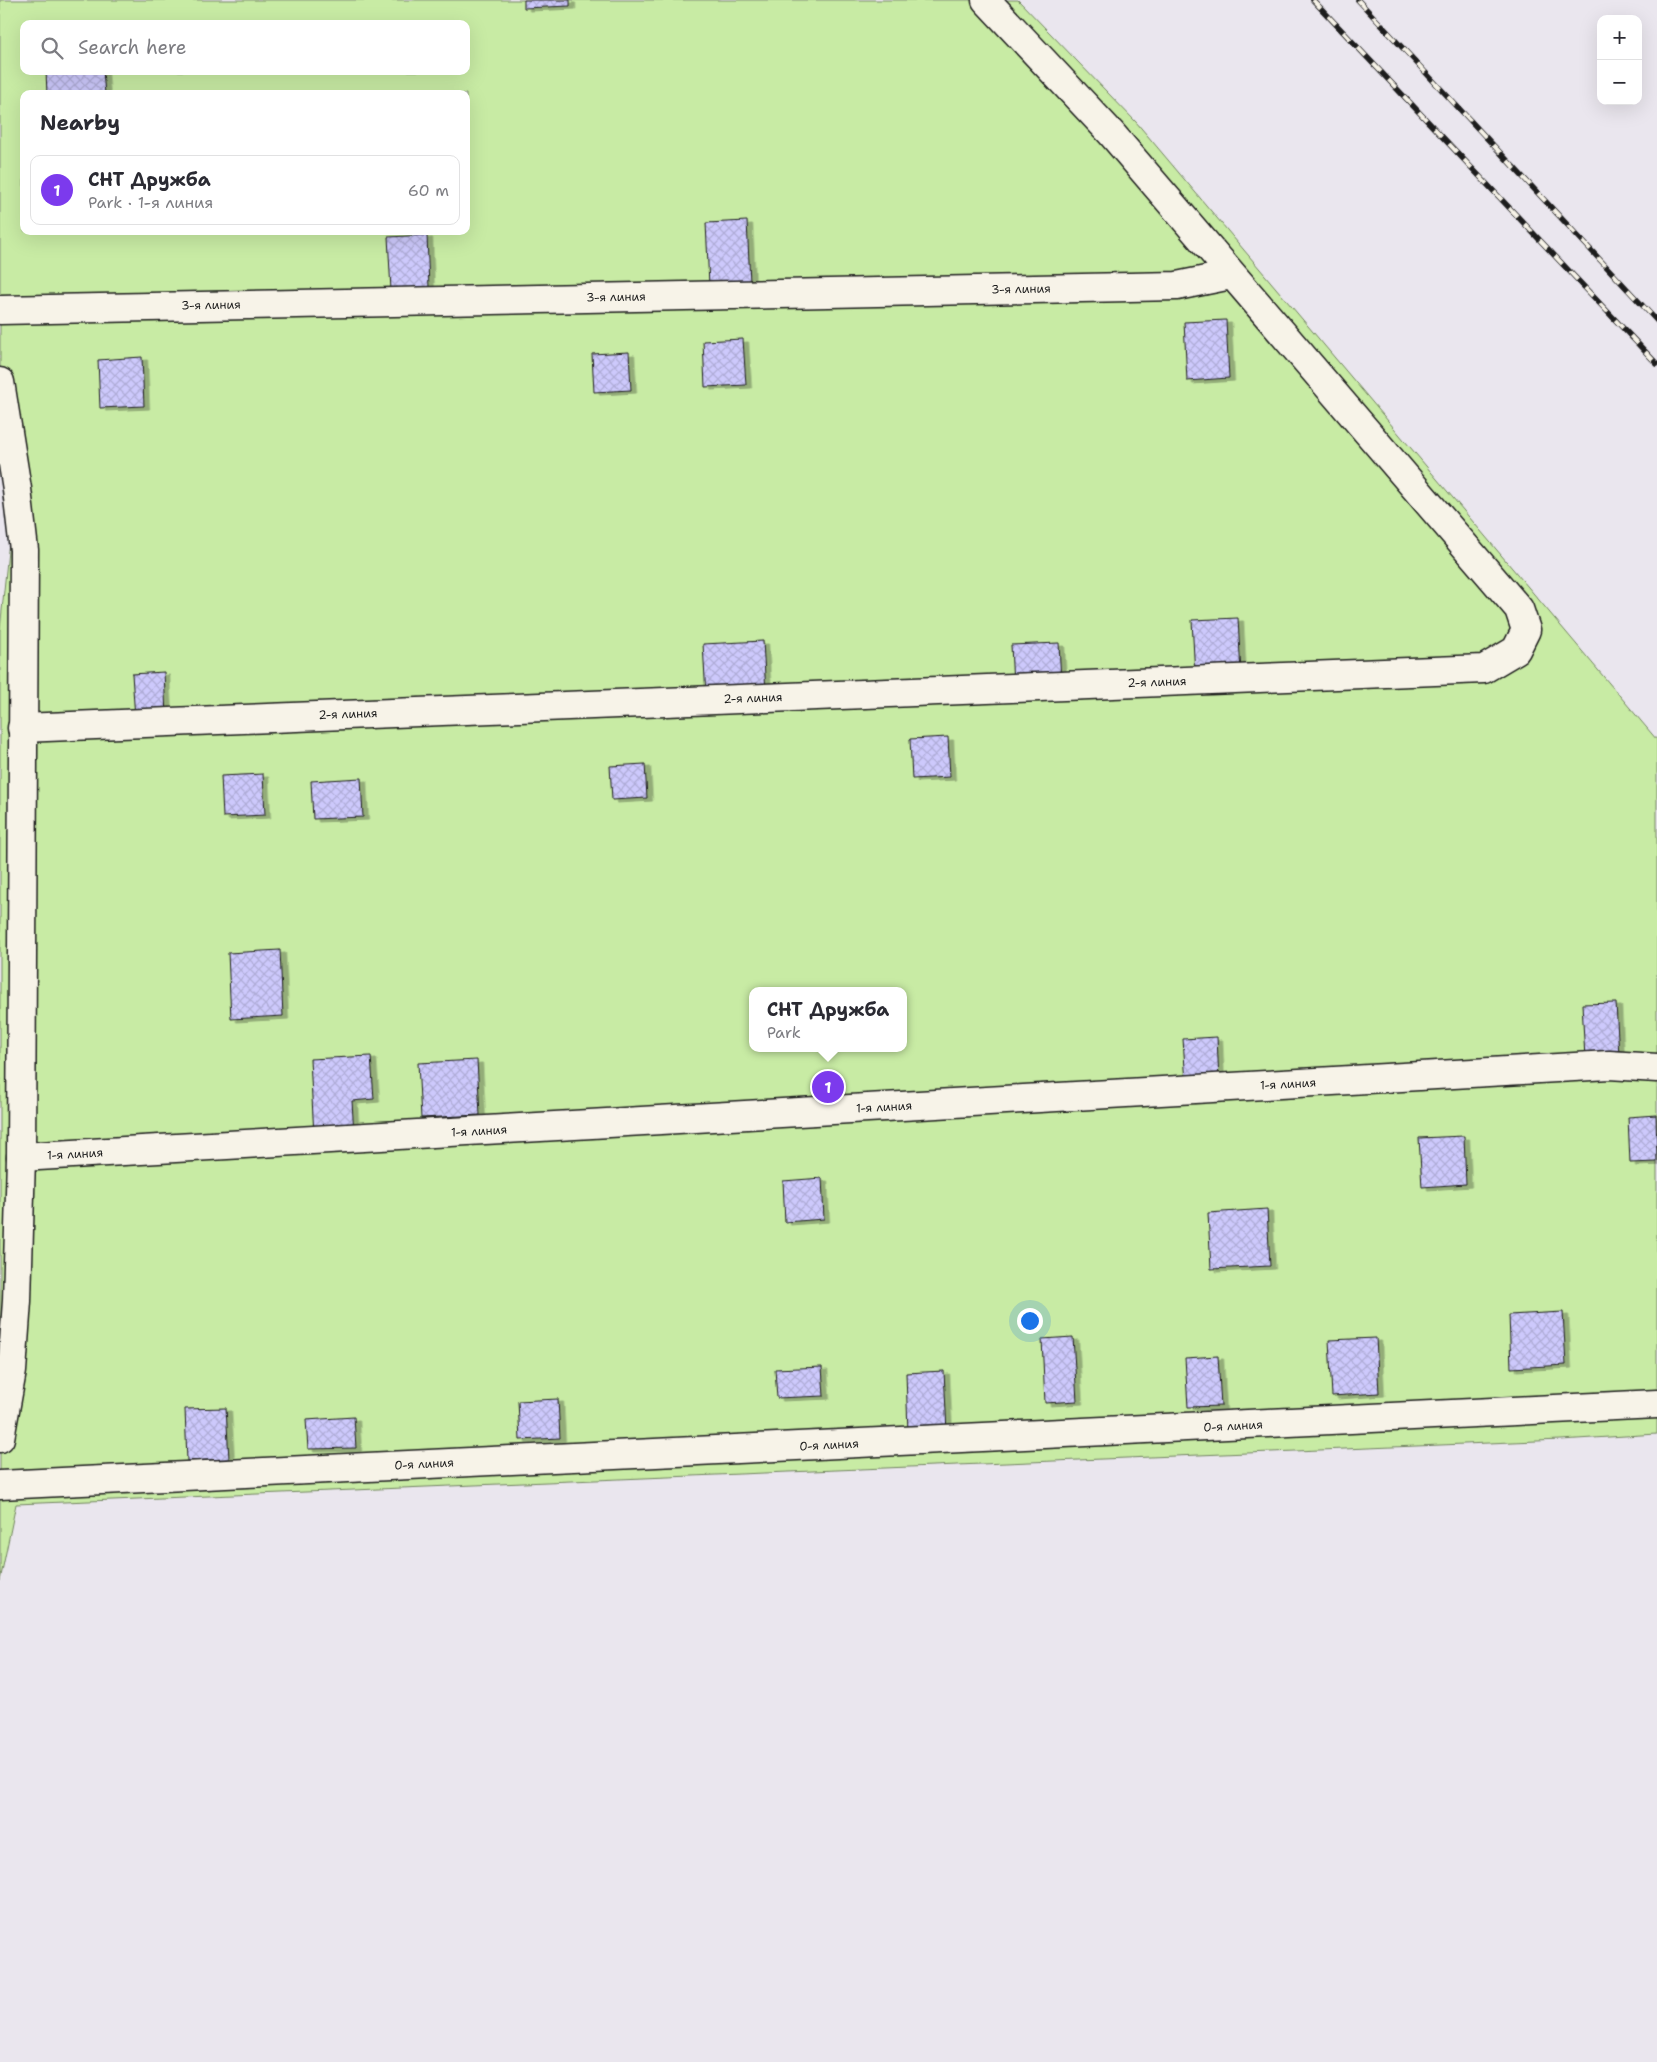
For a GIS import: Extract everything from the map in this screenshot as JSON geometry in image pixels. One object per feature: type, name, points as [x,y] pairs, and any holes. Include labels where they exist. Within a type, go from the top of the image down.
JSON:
[{"type":"street","points":[[986,0],[1111,133],[1231,275]]},
{"type":"street","name":"3-я линия","points":[[0,310],[1177,286],[1231,275]]},
{"type":"street","name":"2-я линия","points":[[22,728],[1484,669],[1516,650],[1526,630],[1519,609],[1231,275]]},
{"type":"street","points":[[0,382],[17,489],[24,550],[18,1300],[12,1371],[0,1438]]},
{"type":"street","name":"1-я линия","points":[[20,1157],[1600,1066],[1657,1068]]},
{"type":"street","name":"0-я линия","points":[[0,1485],[1657,1404]]},
{"type":"green space","points":[[0,0],[1018,0],[1136,122],[1657,740],[1657,1434],[1561,1440],[16,1504],[0,1581],[0,630],[10,531],[0,473]]},
{"type":"building","points":[[524,0],[570,0],[570,6],[524,8]]},
{"type":"building","points":[[46,75],[103,75],[105,90],[47,90]]},
{"type":"building","points":[[747,221],[750,282],[709,285],[706,223]]},
{"type":"building","points":[[427,235],[429,288],[391,290],[388,237]]},
{"type":"building","points":[[1226,320],[1229,378],[1187,381],[1184,322]]},
{"type":"building","points":[[743,339],[746,385],[705,387],[703,341]]},
{"type":"building","points":[[629,352],[631,390],[594,392],[592,354]]},
{"type":"building","points":[[142,357],[144,406],[100,408],[98,360]]},
{"type":"building","points":[[1238,618],[1241,674],[1195,676],[1192,620]]},
{"type":"building","points":[[763,641],[766,693],[706,696],[703,644]]},
{"type":"building","points":[[1059,643],[1061,682],[1013,685],[1011,645]]},
{"type":"building","points":[[164,672],[166,716],[135,718],[132,674]]},
{"type":"building","points":[[948,737],[950,777],[912,779],[910,739]]},
{"type":"building","points":[[645,764],[647,798],[612,800],[610,766]]},
{"type":"building","points":[[263,774],[265,815],[223,817],[221,776]]},
{"type":"building","points":[[361,778],[363,817],[313,819],[311,781]]},
{"type":"building","points":[[280,950],[283,1016],[231,1019],[228,953]]},
{"type":"building","points":[[1616,1003],[1619,1056],[1585,1058],[1582,1004]]},
{"type":"building","points":[[1217,1037],[1219,1081],[1186,1083],[1183,1039]]},
{"type":"building","points":[[371,1056],[374,1099],[352,1101],[354,1134],[314,1136],[310,1059]]},
{"type":"building","points":[[477,1060],[480,1115],[421,1118],[418,1063]]},
{"type":"building","points":[[1656,1115],[1657,1162],[1630,1163],[1628,1117]]},
{"type":"building","points":[[1464,1136],[1466,1184],[1422,1187],[1419,1138]]},
{"type":"building","points":[[822,1178],[824,1219],[785,1222],[783,1181]]},
{"type":"building","points":[[1267,1209],[1270,1266],[1211,1269],[1208,1213]]},
{"type":"building","points":[[1563,1312],[1566,1365],[1511,1368],[1509,1315]]},
{"type":"building","points":[[1073,1337],[1077,1401],[1045,1403],[1042,1339]]},
{"type":"building","points":[[1376,1338],[1379,1393],[1332,1396],[1329,1340]]},
{"type":"building","points":[[1218,1356],[1221,1406],[1188,1407],[1185,1358]]},
{"type":"building","points":[[822,1367],[824,1396],[777,1398],[775,1369]]},
{"type":"building","points":[[944,1371],[947,1432],[908,1433],[906,1373]]},
{"type":"building","points":[[558,1399],[560,1438],[520,1440],[518,1401]]},
{"type":"building","points":[[226,1408],[229,1459],[187,1461],[185,1409]]},
{"type":"building","points":[[354,1417],[356,1448],[308,1449],[306,1420]]},
{"type":"railway","points":[[1313,0],[1657,364]]},
{"type":"railway","points":[[1358,0],[1657,321]]},
{"type":"place","name":"СНТ Дружба","points":[[828,1087]]}]
